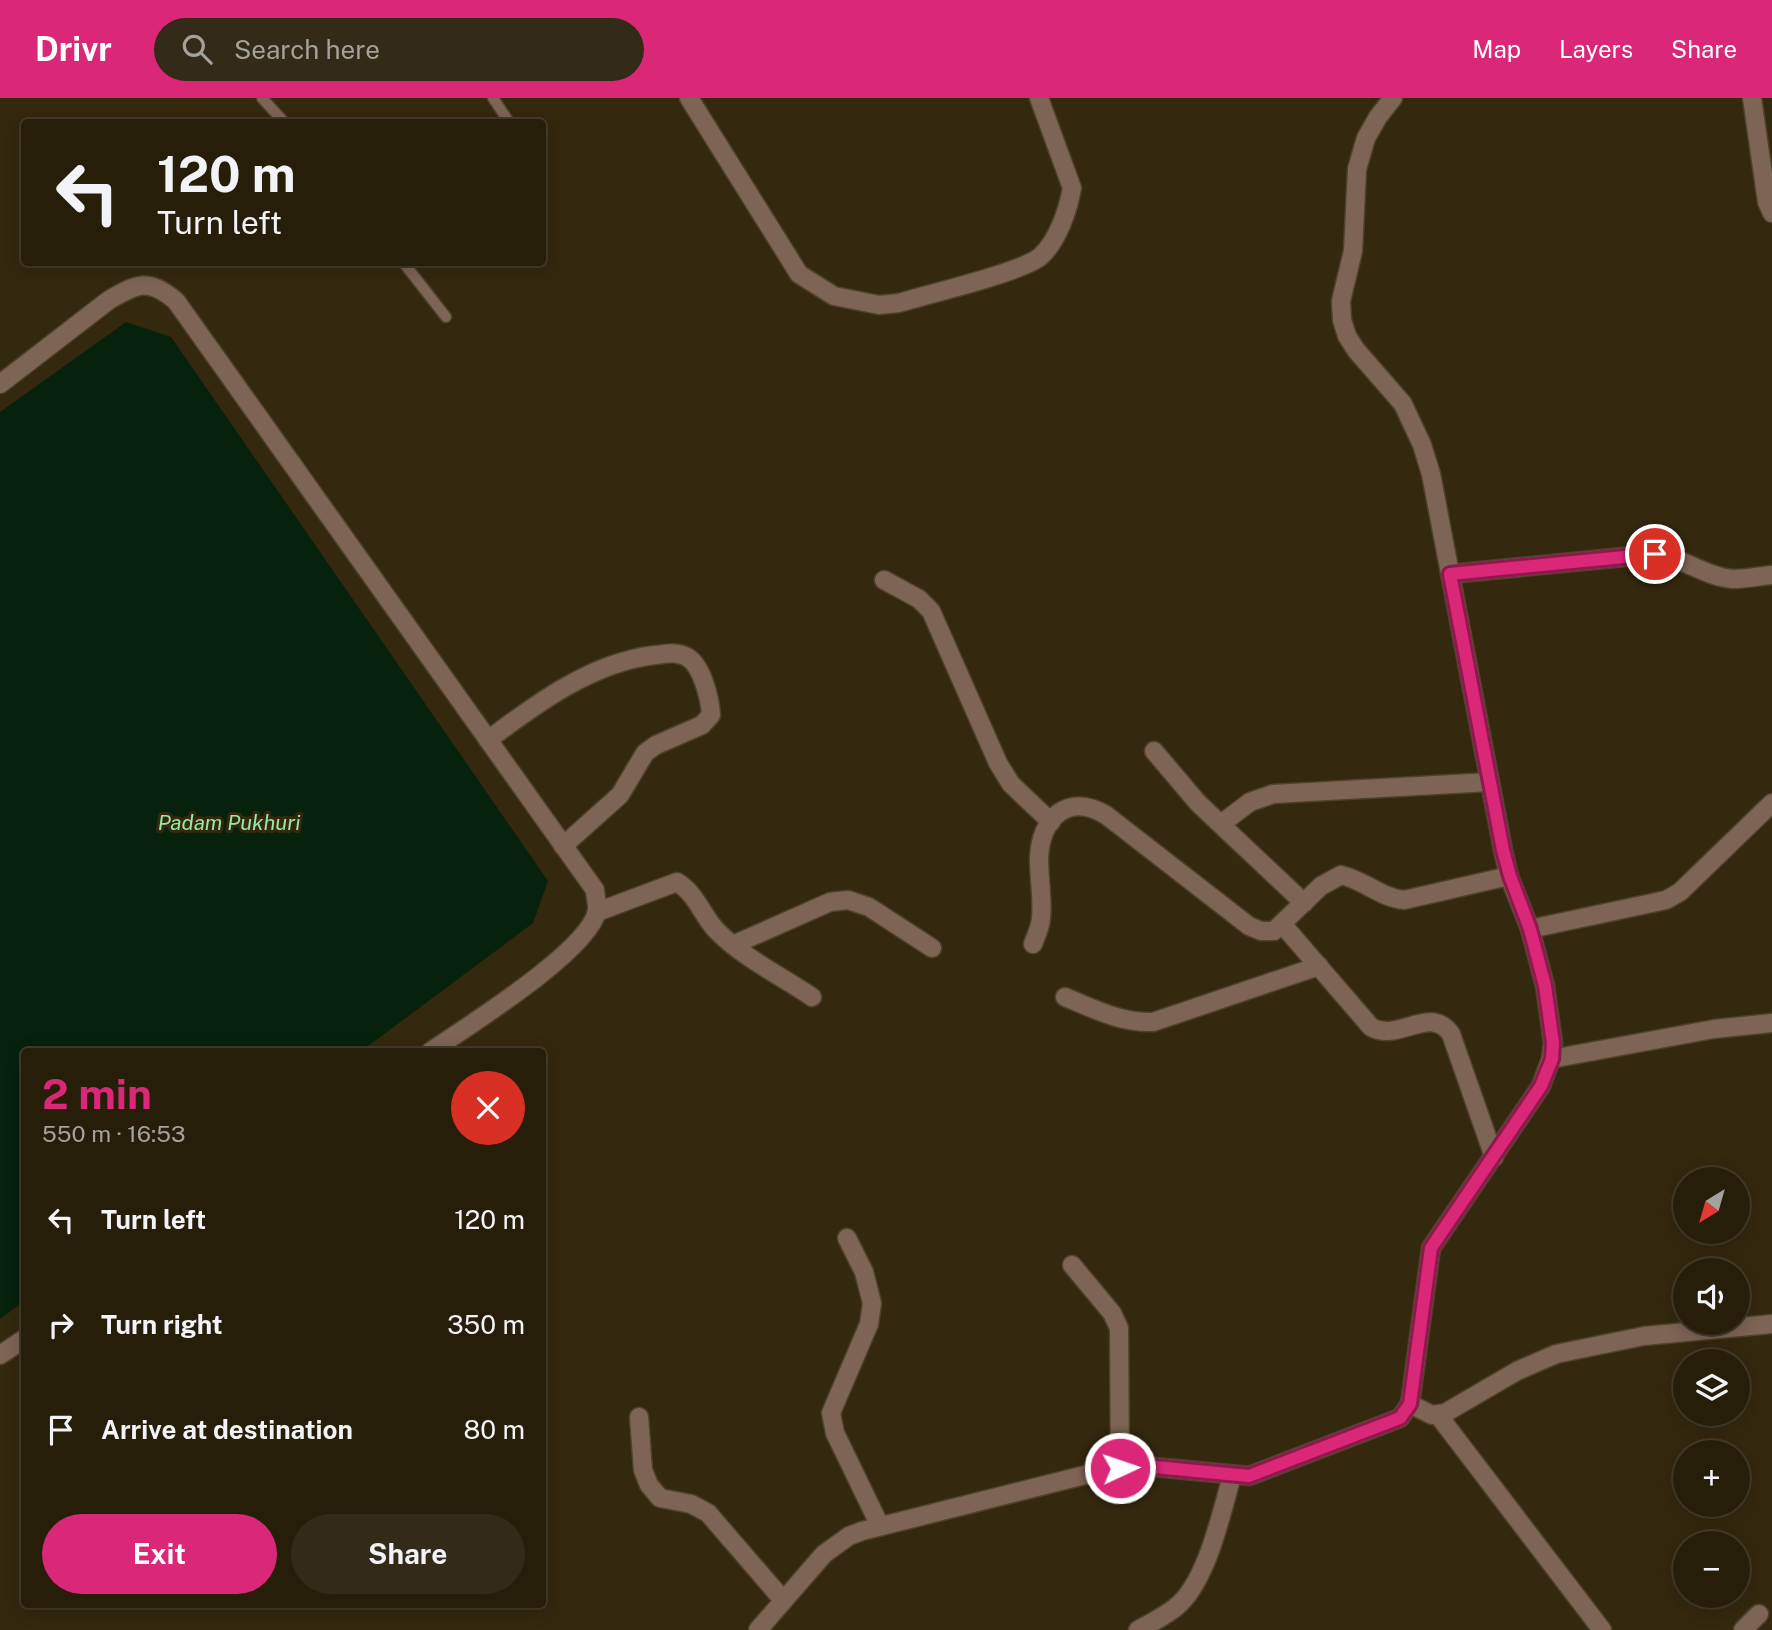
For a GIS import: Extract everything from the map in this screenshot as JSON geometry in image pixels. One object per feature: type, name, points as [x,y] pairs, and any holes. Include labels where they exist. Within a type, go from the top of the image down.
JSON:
[{"type":"street","points":[[689,98],[799,274],[834,296],[879,305],[899,303],[1029,264],[1051,245],[1069,203],[1072,188],[1039,98]]},
{"type":"street","points":[[758,1630],[833,1546],[862,1531],[1005,1497],[1094,1472],[1120,1468],[1144,1466],[1232,1476],[1258,1474],[1400,1418],[1410,1404],[1431,1248],[1541,1086],[1552,1059],[1553,1043],[1545,986],[1530,929],[1510,876],[1431,474],[1422,445],[1403,404],[1356,351],[1342,320],[1341,301],[1353,251],[1357,169],[1366,138],[1393,98]]},
{"type":"street","points":[[1752,98],[1767,202],[1772,213]]},
{"type":"street","points":[[0,384],[108,300],[145,284],[161,288],[176,301],[595,890],[597,912],[583,937],[539,975],[436,1048]]},
{"type":"street","points":[[1450,574],[1655,554],[1673,556],[1716,575],[1734,579],[1772,575]]},
{"type":"street","points":[[884,580],[919,599],[931,611],[998,763],[1011,784],[1051,822]]},
{"type":"street","points":[[488,740],[523,713],[571,684],[629,658],[674,652],[688,657],[698,670],[711,704],[711,715],[702,725],[645,752],[620,795],[563,846]]},
{"type":"street","points":[[1154,751],[1198,803],[1304,903]]},
{"type":"street","points":[[1221,824],[1250,802],[1273,794],[1490,782]]},
{"type":"street","points":[[1530,929],[1666,900],[1680,892],[1772,803]]},
{"type":"street","points":[[1032,944],[1041,918],[1039,856],[1051,822],[1069,806],[1093,807],[1249,926],[1261,931],[1274,931],[1283,925],[1321,886],[1341,875],[1353,878],[1393,899],[1404,900],[1510,876]]},
{"type":"street","points":[[597,912],[677,882],[688,889],[715,930],[733,945],[812,997]]},
{"type":"street","points":[[733,945],[830,902],[848,901],[869,907],[932,948]]},
{"type":"street","points":[[1283,925],[1371,1027],[1380,1032],[1390,1032],[1428,1021],[1446,1027],[1451,1034],[1494,1157]]},
{"type":"street","points":[[1065,997],[1133,1023],[1153,1022],[1319,966]]},
{"type":"street","points":[[1552,1059],[1714,1029],[1772,1023]]},
{"type":"street","points":[[847,1238],[864,1272],[872,1303],[869,1324],[831,1413],[835,1433],[880,1526]]},
{"type":"street","points":[[1072,1265],[1112,1313],[1119,1328],[1120,1468]]},
{"type":"street","points":[[1438,1415],[1517,1371],[1556,1354],[1644,1336],[1772,1324]]},
{"type":"street","points":[[0,1355],[21,1341]]},
{"type":"street","points":[[1410,1404],[1438,1415],[1602,1630]]},
{"type":"street","points":[[639,1417],[643,1470],[649,1485],[660,1498],[691,1504],[708,1513],[783,1600]]},
{"type":"street","points":[[1138,1630],[1177,1607],[1186,1596],[1211,1549],[1232,1476]]},
{"type":"street","points":[[1743,1630],[1759,1614]]},
{"type":"lane","points":[[262,98],[281,119]]},
{"type":"lane","points":[[493,98],[507,119]]},
{"type":"lane","points":[[406,266],[446,317]]},
{"type":"water","name":"Padam Pukhuri","points":[[126,322],[171,337],[548,881],[533,923],[365,1048],[21,1048],[21,1303],[0,1319],[0,412]]},
{"type":"route","points":[[1120,1468],[1144,1466],[1249,1476],[1400,1418],[1406,1412],[1410,1404],[1431,1248],[1541,1086],[1552,1059],[1553,1043],[1545,986],[1530,929],[1503,850],[1450,574],[1655,554]]}]
